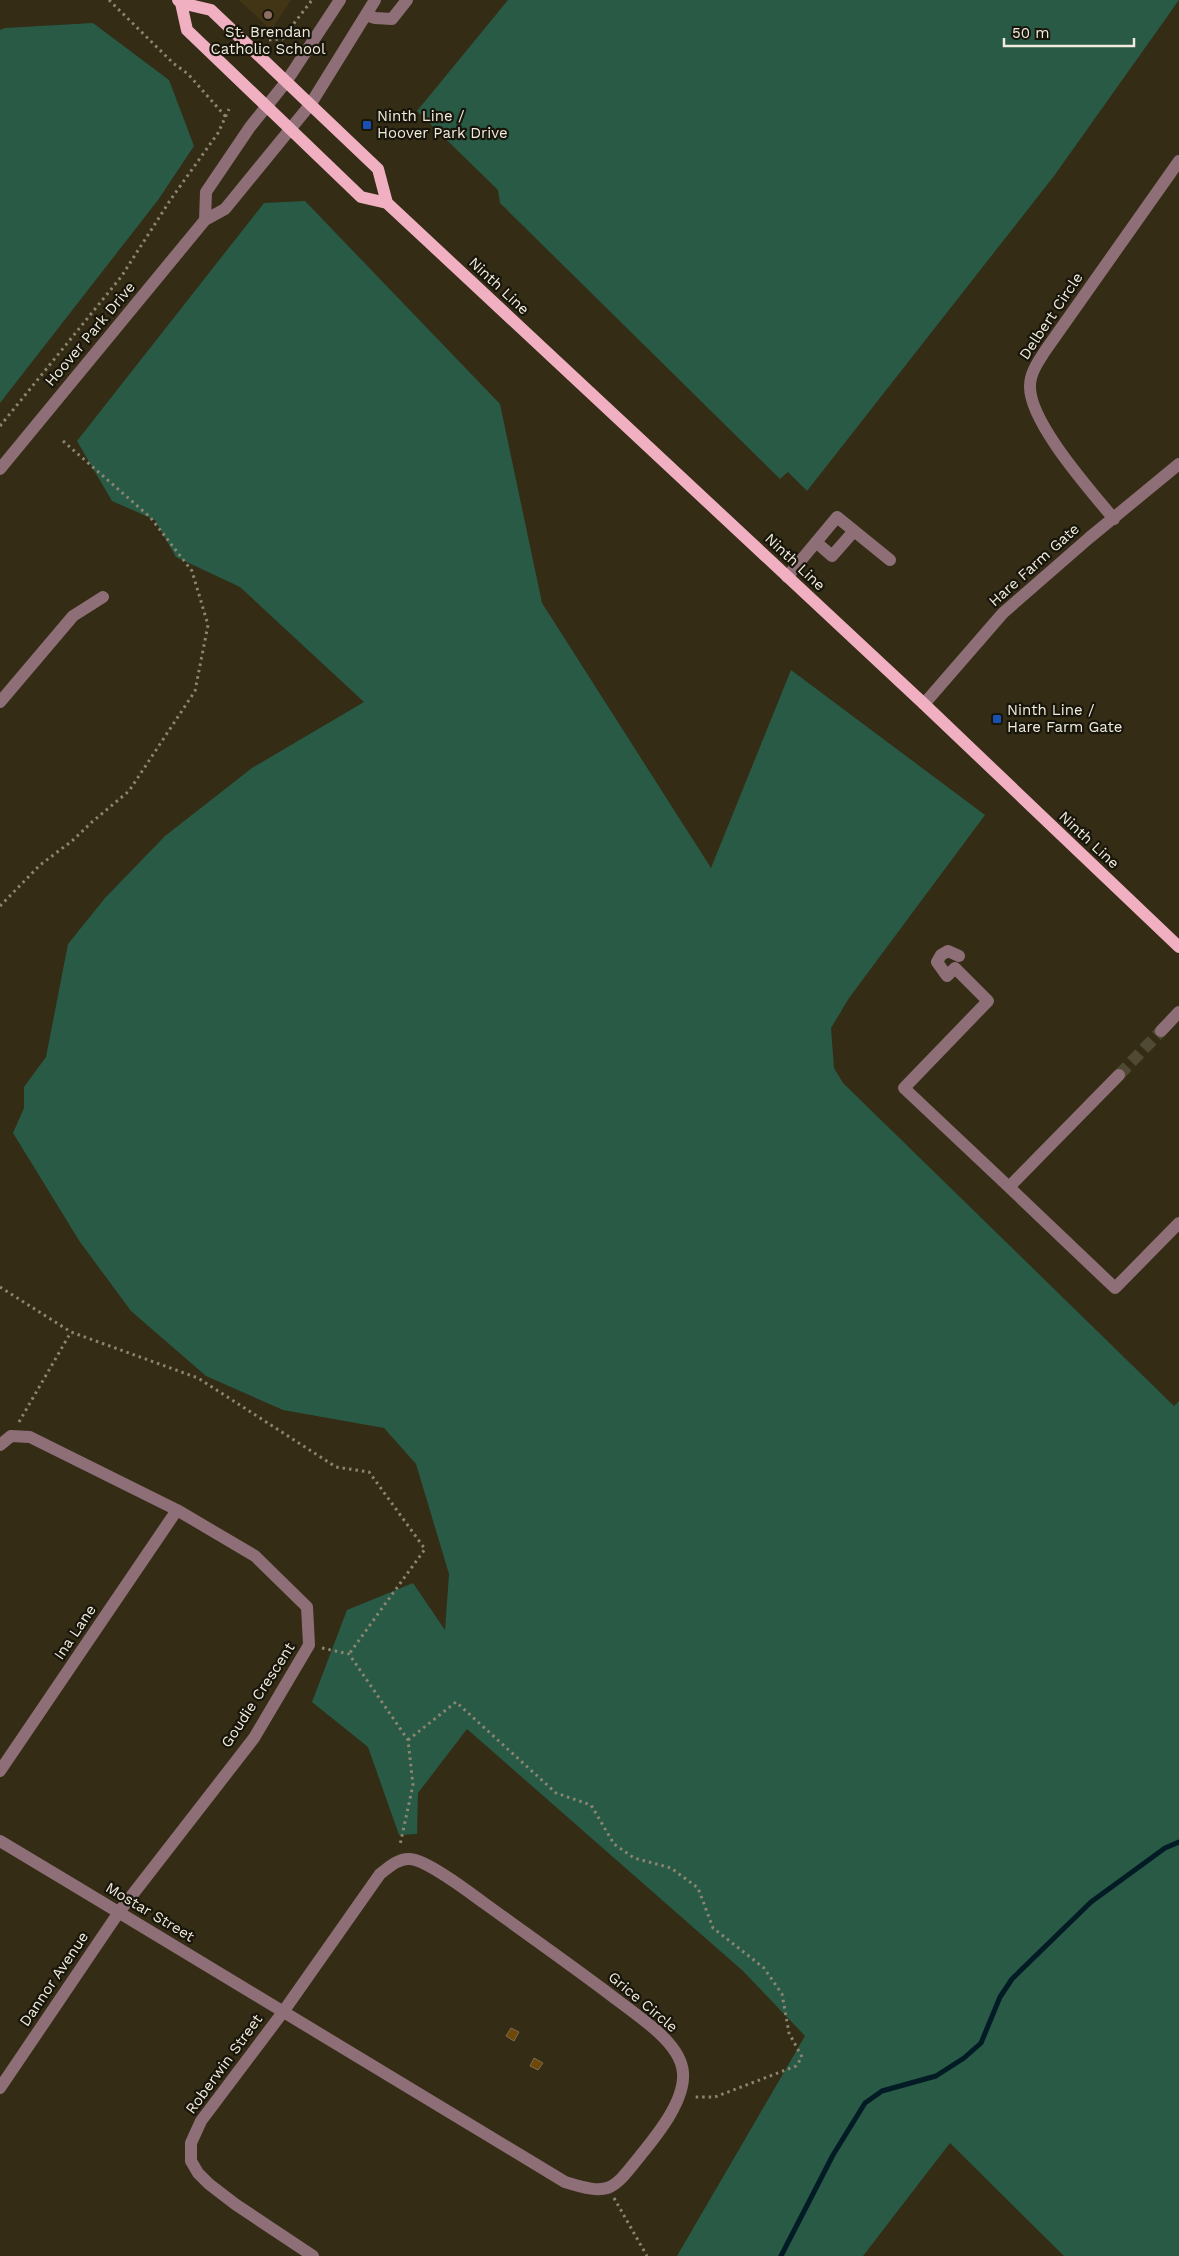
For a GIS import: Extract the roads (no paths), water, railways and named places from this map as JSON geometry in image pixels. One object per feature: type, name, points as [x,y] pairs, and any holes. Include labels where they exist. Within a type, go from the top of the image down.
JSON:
[{"type":"main road","points":[[180,2],[212,10],[286,82],[378,169],[387,203],[361,197],[186,30],[180,2]]},
{"type":"main road","name":"Ninth Line","points":[[387,203],[924,704],[1179,947]]},
{"type":"street","points":[[205,220],[206,192],[266,106],[286,82],[340,0]]},
{"type":"street","name":"Hoover Park Drive","points":[[0,469],[205,220],[226,209],[310,105],[375,0]]},
{"type":"street","points":[[366,15],[375,18],[392,19],[406,0]]},
{"type":"street","name":"Delbert Circle","points":[[1114,519],[1082,479],[1045,426],[1033,403],[1030,381],[1045,351],[1179,162]]},
{"type":"street","name":"Hare Farm Gate","points":[[924,704],[1003,613],[1179,464]]},
{"type":"street","points":[[787,577],[837,517],[890,560]]},
{"type":"street","points":[[816,542],[832,556],[854,531]]},
{"type":"street","points":[[0,702],[73,616],[103,597]]},
{"type":"street","points":[[958,963],[988,1001],[904,1088],[1115,1288],[1179,1223]]},
{"type":"street","points":[[1161,1031],[1179,1012]]},
{"type":"street","points":[[1009,1187],[1118,1075]]},
{"type":"street","name":"Goudie Crescent","points":[[0,1445],[11,1436],[30,1437],[176,1510],[255,1556],[307,1607],[309,1645],[254,1738],[119,1912]]},
{"type":"street","name":"Ina Lane","points":[[0,1771],[176,1510]]},
{"type":"street","name":"Mostar Street","points":[[0,1841],[283,2012]]},
{"type":"street","name":"Grice Circle","points":[[410,1858],[437,1870],[554,1952],[659,2032],[676,2052],[683,2072],[682,2087],[664,2126],[621,2180],[610,2189],[593,2191],[565,2182],[283,2012],[380,1874],[397,1861],[410,1858]]},
{"type":"street","name":"Dannor Avenue","points":[[0,2088],[119,1912]]},
{"type":"street","name":"Roberwin Street","points":[[283,2012],[201,2121],[191,2143],[191,2161],[198,2173],[234,2204],[313,2256]]},
{"type":"waterway","points":[[781,2256],[833,2155],[865,2103],[882,2091],[936,2076],[964,2058],[981,2043],[1000,1997],[1012,1979],[1091,1902],[1165,1848],[1179,1842]]},
{"type":"tunnel","points":[[1119,1075],[1161,1031]]},
{"type":"place","name":"St. Brendan Catholic School","points":[[268,15]]},
{"type":"place","name":"Ninth Line / Hoover Park Drive","points":[[367,125]]},
{"type":"place","name":"Ninth Line / Hare Farm Gate","points":[[997,719]]}]
